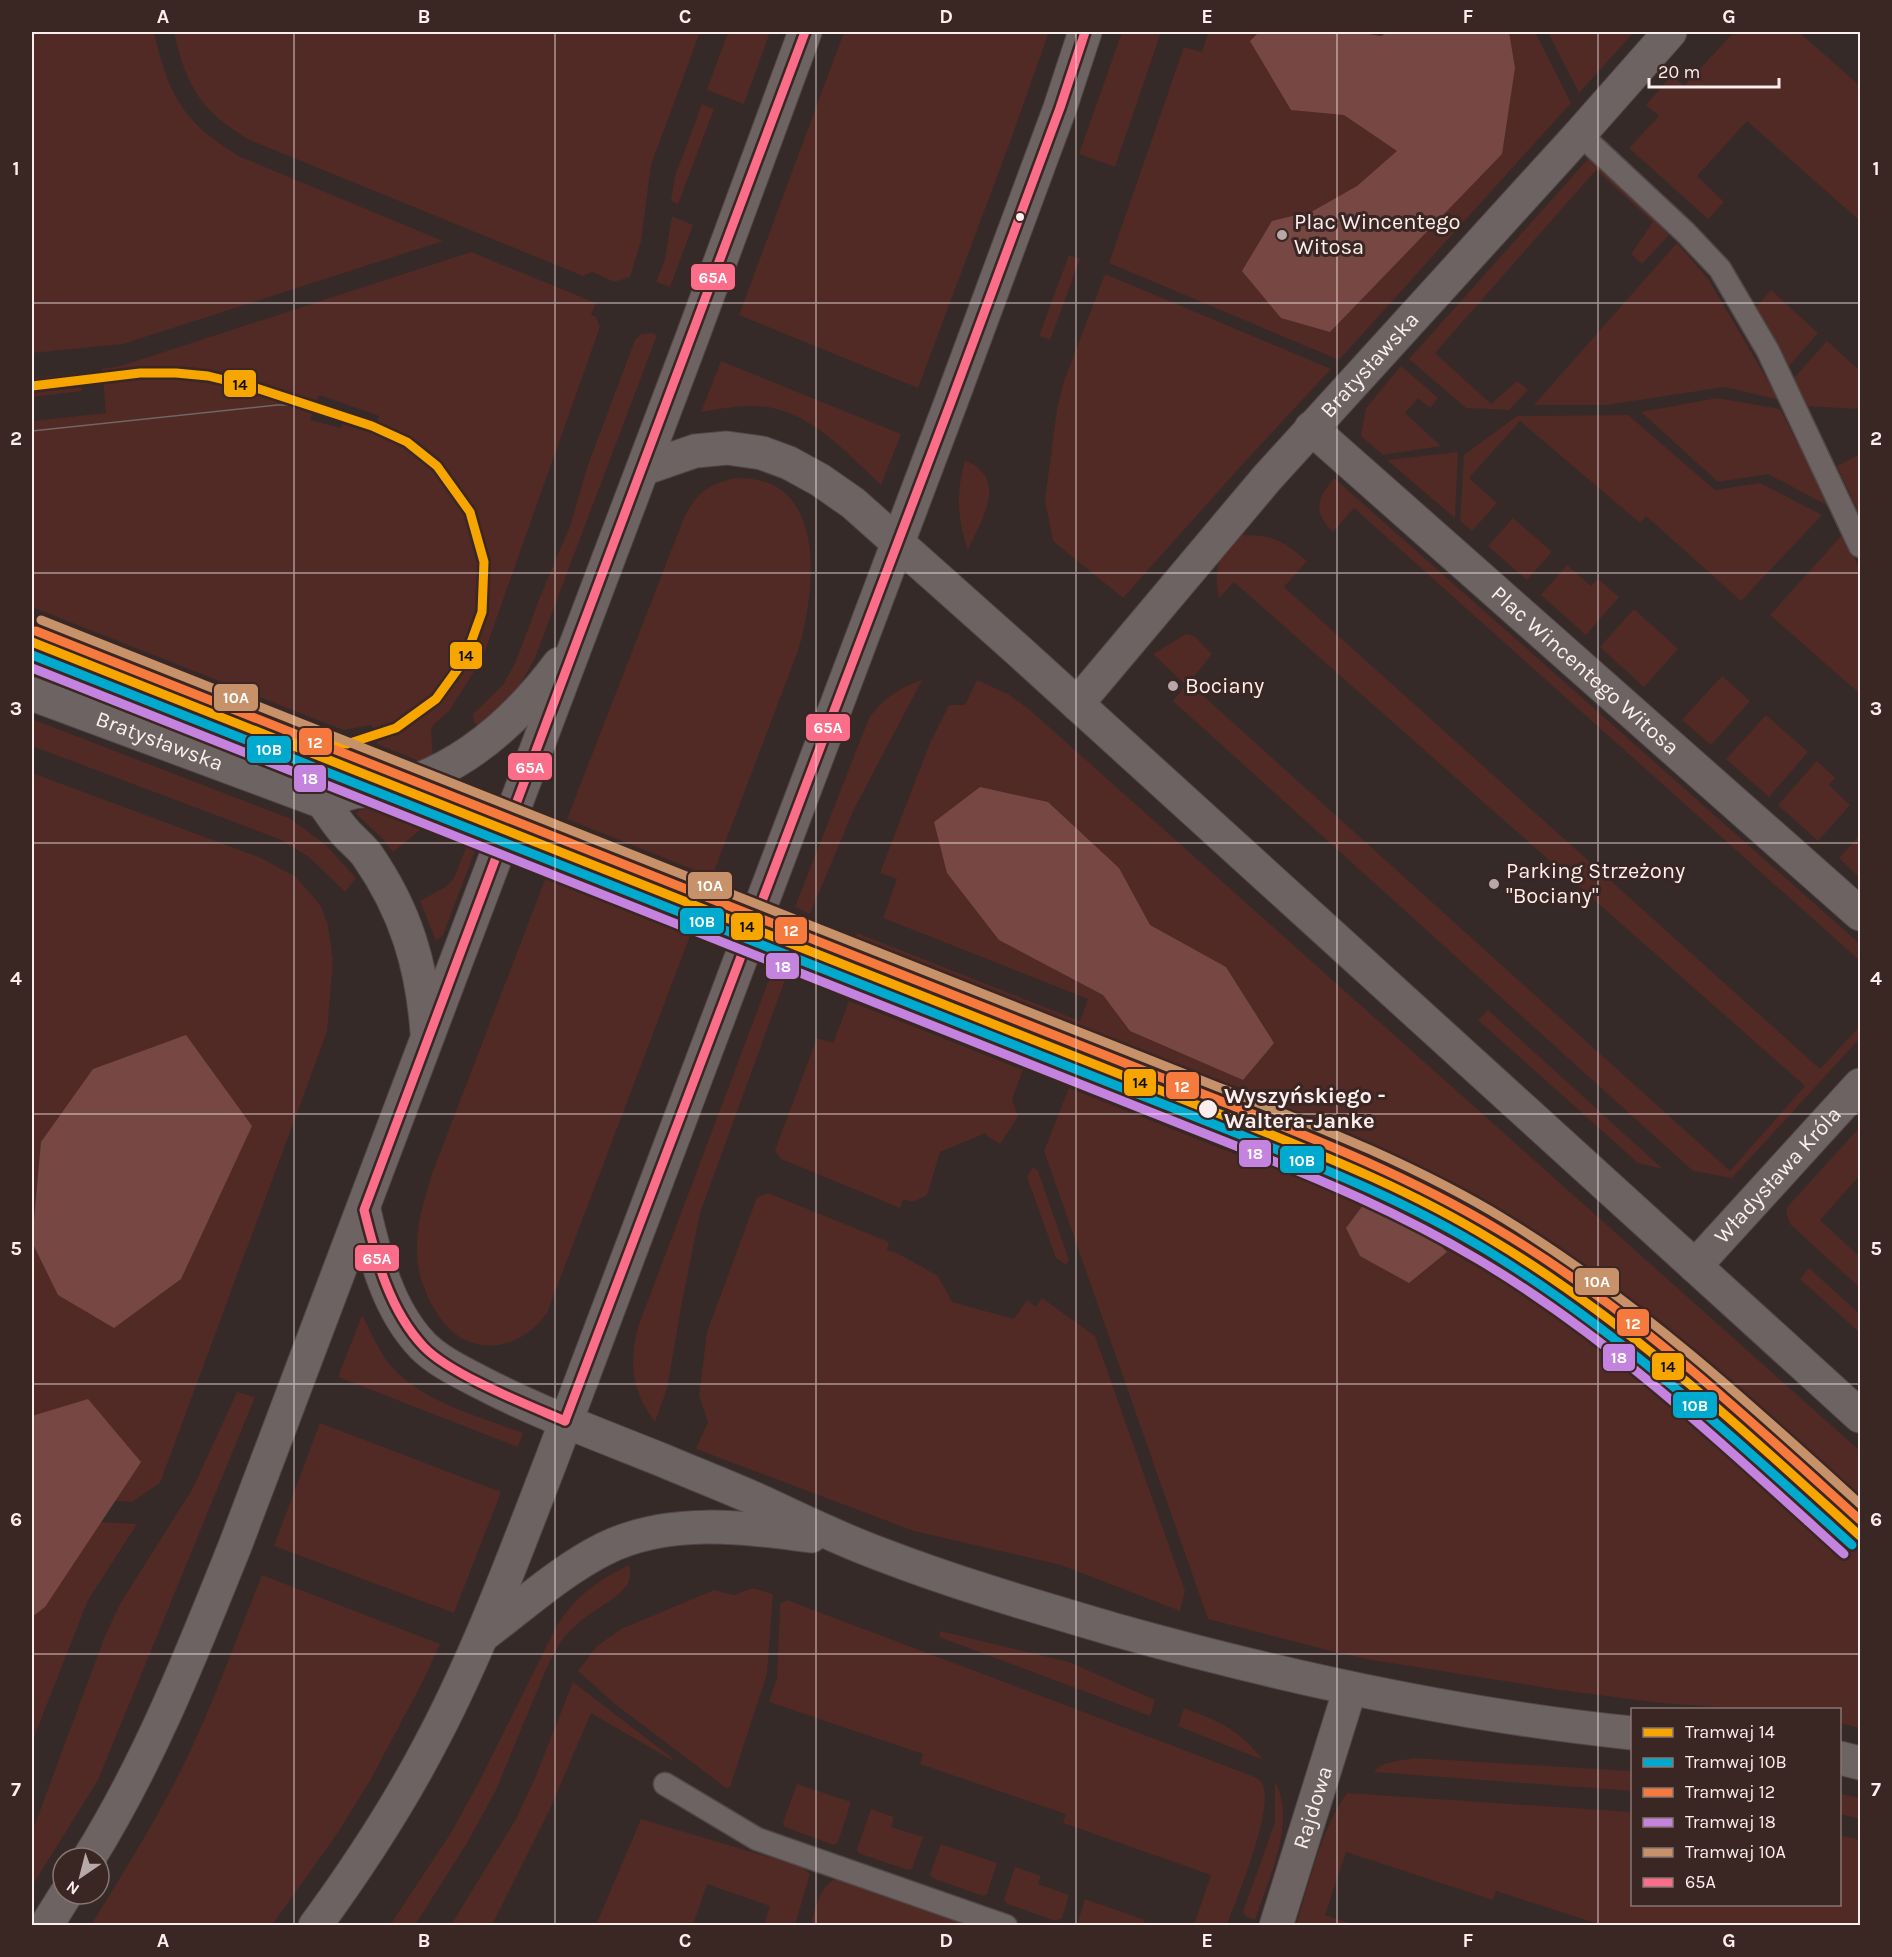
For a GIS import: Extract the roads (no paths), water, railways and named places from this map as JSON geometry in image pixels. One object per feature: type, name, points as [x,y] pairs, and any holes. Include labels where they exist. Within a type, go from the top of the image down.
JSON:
[{"type":"street","points":[[95,1846],[147,1753],[185,1670],[235,1546],[643,469],[805,32]]},
{"type":"street","points":[[315,1926],[386,1821],[423,1756],[482,1636],[756,916],[1060,108],[1086,32]]},
{"type":"street","name":"Bratysławska","points":[[1077,704],[1311,428],[1580,134],[1670,32]]},
{"type":"street","name":"Plac Wincentego Witosa","points":[[1311,428],[1860,914]]},
{"type":"street","points":[[643,469],[695,451],[727,448],[762,453],[789,463],[820,480],[853,503],[1860,1416]]},
{"type":"street","points":[[427,1040],[420,973],[400,912],[365,852],[343,830],[323,802],[354,792],[375,792],[416,780],[474,750],[501,729],[536,694],[582,630]]},
{"type":"street","name":"Bratysławska","points":[[32,694],[323,802]]},
{"type":"street","name":"Władysława Króla","points":[[1695,1266],[1860,1085]]},
{"type":"street","points":[[364,1210],[374,1251],[389,1293],[405,1323],[425,1348],[454,1369],[504,1395],[759,1500],[843,1540],[883,1556],[1047,1610],[1184,1649],[1350,1689],[1489,1715],[1631,1733]]},
{"type":"street","points":[[482,1636],[580,1562],[606,1548],[643,1535],[673,1529],[714,1527],[766,1530],[843,1540]]},
{"type":"street","name":"Rajdowa","points":[[1276,1926],[1350,1689]]},
{"type":"street","points":[[1841,1758],[1860,1763]]},
{"type":"street","points":[[46,1926],[58,1906]]},
{"type":"lane","points":[[1580,134],[1686,233],[1720,269],[1768,351],[1860,546]]},
{"type":"lane","points":[[665,1784],[757,1839],[1006,1926]]},
{"type":"tram line","name":"14","points":[[32,386],[140,373],[208,376],[253,387],[372,426],[407,442],[437,466],[470,512],[484,562],[482,612],[465,659],[436,699],[396,728],[347,744],[291,742]]},
{"type":"tram line","points":[[32,431],[277,405],[293,405],[331,413]]},
{"type":"tram line","name":"10A","points":[[41,620],[1255,1102],[1401,1164],[1506,1220],[1554,1251],[1646,1318],[1733,1390],[1860,1504]]},
{"type":"tram line","name":"12","points":[[36,631],[1213,1098],[1322,1142],[1428,1191],[1463,1209],[1546,1260],[1640,1328],[1730,1403],[1860,1520]]},
{"type":"tram line","name":"14","points":[[32,642],[1245,1124],[1402,1191],[1492,1240],[1542,1272],[1637,1341],[1728,1417],[1860,1536]]},
{"type":"tram line","name":"10B","points":[[32,655],[1241,1135],[1398,1202],[1488,1251],[1585,1317],[1677,1389],[1852,1545]]},
{"type":"tram line","name":"18","points":[[32,668],[1267,1158],[1390,1212],[1479,1260],[1529,1291],[1577,1325],[1669,1398],[1844,1554]]},
{"type":"place","name":"Plac Wincentego Witosa","points":[[1282,235]]},
{"type":"place","name":"Bociany","points":[[1173,686]]},
{"type":"place","name":"Parking Strzeżony \"Bociany\"","points":[[1494,884]]},
{"type":"place","name":"Wyszyńskiego - Waltera-Janke","points":[[1208,1109]]}]
